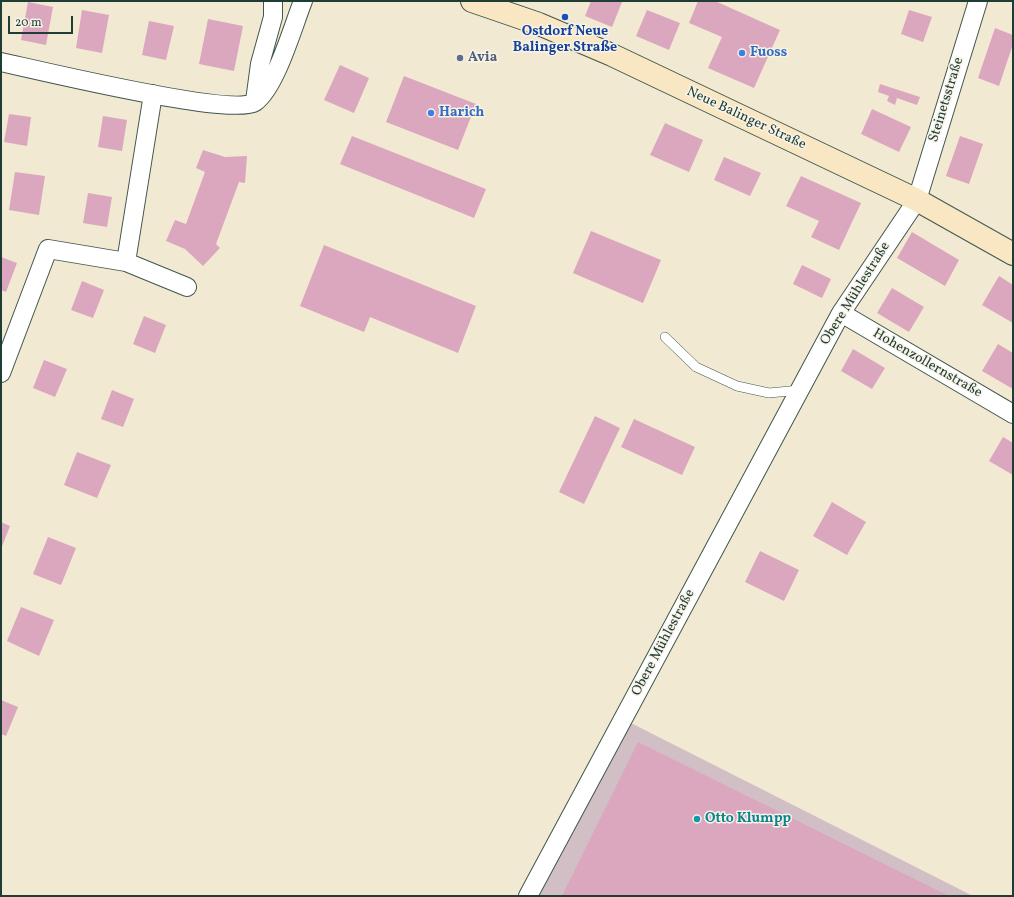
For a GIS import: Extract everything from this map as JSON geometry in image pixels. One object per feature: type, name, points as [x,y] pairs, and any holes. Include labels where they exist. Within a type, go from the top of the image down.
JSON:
[{"type":"main road","name":"Neue Balinger Straße","points":[[472,1],[539,24],[612,55],[917,200],[1013,254]]},
{"type":"street","points":[[255,101],[260,64],[273,17],[273,1]]},
{"type":"street","points":[[1,62],[153,94],[222,105],[246,106],[255,101],[272,81],[303,1]]},
{"type":"street","name":"Steinetsstraße","points":[[917,200],[978,1]]},
{"type":"street","points":[[126,262],[153,94]]},
{"type":"street","name":"Obere Mühlestraße","points":[[528,896],[841,313],[917,200]]},
{"type":"street","points":[[1,373],[48,249],[126,262],[188,287]]},
{"type":"street","name":"Hohenzollernstraße","points":[[841,313],[1013,414]]},
{"type":"lane","points":[[665,337],[696,366],[736,386],[769,393],[800,390]]},
{"type":"shaded area","name":"Otto Klumpp","points":[[623,719],[973,896],[528,896]]},
{"type":"building","points":[[591,1],[622,2],[612,27],[585,16]]},
{"type":"building","name":"Fuoss","points":[[698,1],[715,1],[780,30],[754,88],[708,68],[722,37],[689,23]]},
{"type":"building","points":[[28,2],[53,7],[46,45],[21,40]]},
{"type":"building","points":[[82,10],[109,15],[102,53],[76,48]]},
{"type":"building","points":[[647,10],[680,23],[669,50],[636,36]]},
{"type":"building","points":[[909,10],[932,17],[923,42],[901,34]]},
{"type":"building","points":[[208,19],[243,26],[234,71],[199,64]]},
{"type":"building","points":[[149,21],[174,26],[166,60],[142,55]]},
{"type":"building","points":[[995,28],[1013,35],[1013,44],[999,86],[978,78]]},
{"type":"building","points":[[340,65],[369,78],[354,113],[324,100]]},
{"type":"building","name":"Harich","points":[[404,76],[476,104],[458,150],[386,122]]},
{"type":"building","points":[[880,84],[920,97],[917,105],[897,98],[895,105],[887,101],[889,96],[878,92]]},
{"type":"building","points":[[872,109],[911,127],[899,152],[861,134]]},
{"type":"building","points":[[9,114],[31,117],[27,146],[4,142]]},
{"type":"building","points":[[103,116],[127,120],[122,151],[98,147]]},
{"type":"building","points":[[665,123],[703,140],[689,172],[650,155]]},
{"type":"building","points":[[352,136],[486,189],[474,218],[340,164]]},
{"type":"building","points":[[960,136],[983,144],[969,184],[946,176]]},
{"type":"building","points":[[203,150],[225,157],[247,156],[245,183],[239,182],[216,244],[220,248],[203,266],[185,249],[166,241],[175,220],[186,224],[205,172],[196,168]]},
{"type":"building","points":[[724,157],[761,173],[750,196],[714,180]]},
{"type":"building","points":[[15,172],[45,176],[39,215],[9,210]]},
{"type":"building","points":[[801,176],[861,203],[839,250],[811,237],[819,221],[786,206]]},
{"type":"building","points":[[88,193],[112,197],[107,227],[83,223]]},
{"type":"building","points":[[591,231],[661,260],[643,303],[573,273]]},
{"type":"building","points":[[912,232],[959,260],[945,286],[897,258]]},
{"type":"building","points":[[324,245],[476,306],[458,353],[370,317],[364,332],[300,306]]},
{"type":"building","points":[[1,257],[17,263],[6,292],[1,290]]},
{"type":"building","points":[[802,265],[831,279],[822,298],[793,284]]},
{"type":"building","points":[[999,276],[1013,285],[1013,323],[982,305]]},
{"type":"building","points":[[82,281],[104,290],[93,318],[71,310]]},
{"type":"building","points":[[892,288],[924,307],[909,332],[877,313]]},
{"type":"building","points":[[144,316],[166,325],[155,353],[133,344]]},
{"type":"building","points":[[998,344],[1013,353],[1013,389],[982,371]]},
{"type":"building","points":[[853,349],[885,368],[872,389],[841,371]]},
{"type":"building","points":[[44,360],[67,369],[55,397],[33,388]]},
{"type":"building","points":[[112,390],[134,399],[123,427],[101,419]]},
{"type":"building","points":[[595,416],[620,428],[584,504],[559,492]]},
{"type":"building","points":[[634,419],[695,447],[682,475],[621,447]]},
{"type":"building","points":[[1003,437],[1013,443],[1013,475],[989,461]]},
{"type":"building","points":[[77,452],[111,465],[97,498],[64,485]]},
{"type":"building","points":[[832,502],[866,522],[847,555],[813,536]]},
{"type":"building","points":[[1,522],[10,526],[1,549]]},
{"type":"building","points":[[48,537],[76,548],[61,585],[33,574]]},
{"type":"building","points":[[760,551],[799,570],[784,601],[745,582]]},
{"type":"building","points":[[21,607],[54,620],[39,656],[7,641]]},
{"type":"building","points":[[1,700],[18,707],[6,736],[1,734]]},
{"type":"building","name":"Otto Klumpp","points":[[638,742],[949,896],[562,896]]},
{"type":"place","name":"Ostdorf Neue Balinger Straße","points":[[565,17]]},
{"type":"place","name":"Fuoss","points":[[742,53]]},
{"type":"place","name":"Avia","points":[[460,58]]},
{"type":"place","name":"Harich","points":[[431,113]]},
{"type":"place","name":"Otto Klumpp","points":[[697,819]]}]
